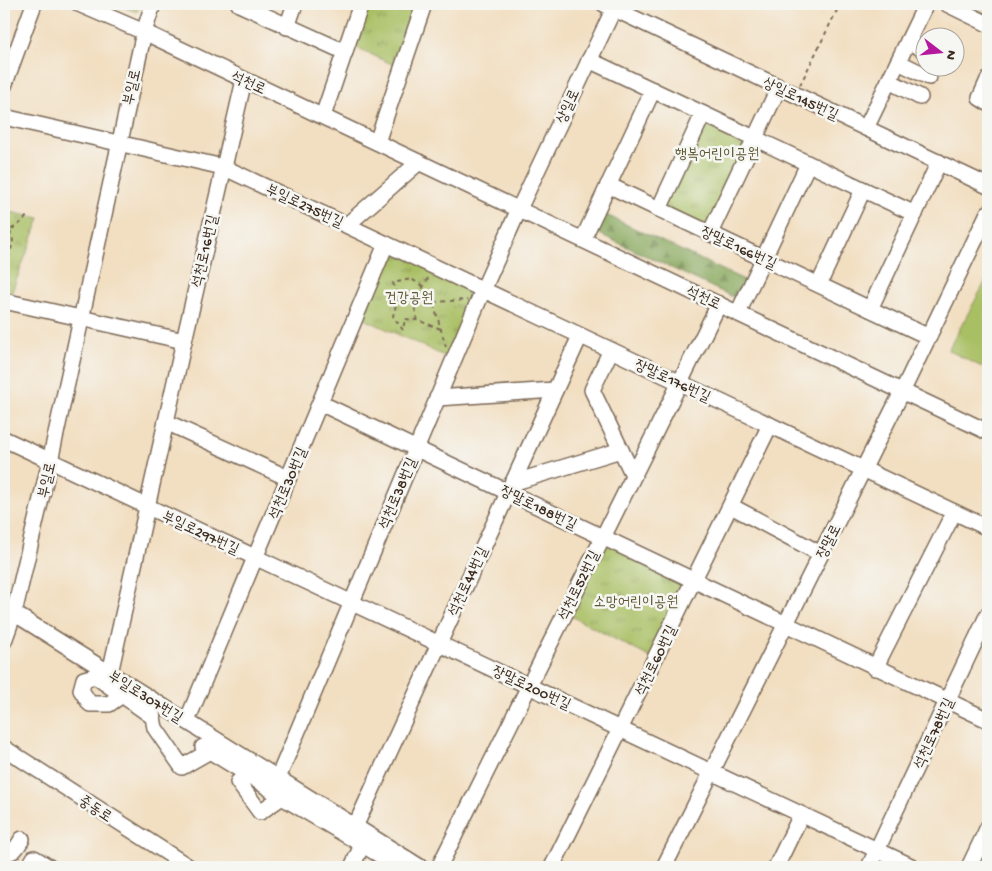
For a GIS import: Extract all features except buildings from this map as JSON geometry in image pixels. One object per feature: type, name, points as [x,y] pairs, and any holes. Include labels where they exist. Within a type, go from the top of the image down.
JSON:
[{"type":"street","points":[[4,86],[34,4]]},
{"type":"street","name":"석천로","points":[[79,4],[144,32],[323,116],[988,432]]},
{"type":"street","name":"부일로","points":[[4,641],[9,610],[50,462],[119,143],[144,32],[153,4]]},
{"type":"street","points":[[239,4],[345,52]]},
{"type":"street","points":[[287,26],[295,4]]},
{"type":"street","points":[[323,116],[361,4]]},
{"type":"street","points":[[378,142],[424,4]]},
{"type":"street","points":[[866,128],[926,4]]},
{"type":"street","points":[[947,4],[988,24]]},
{"type":"street","name":"상일로145번길","points":[[611,5],[779,88],[988,186]]},
{"type":"street","name":"상일로","points":[[519,209],[589,60],[611,5]]},
{"type":"street","points":[[908,41],[914,44]]},
{"type":"street","points":[[589,60],[915,214]]},
{"type":"street","points":[[898,62],[914,70]]},
{"type":"street","name":"석천로16번길","points":[[110,674],[244,80]]},
{"type":"street","points":[[988,80],[980,98],[988,103]]},
{"type":"street","points":[[889,81],[920,97]]},
{"type":"street","points":[[710,233],[779,88]]},
{"type":"street","points":[[582,239],[653,90]]},
{"type":"street","points":[[659,209],[703,114]]},
{"type":"street","name":"부일로275번길","points":[[4,117],[223,167],[433,266],[481,294]]},
{"type":"street","points":[[347,225],[419,162]]},
{"type":"street","points":[[870,309],[939,162]]},
{"type":"street","points":[[738,313],[808,164]]},
{"type":"street","name":"장말로166번길","points":[[608,185],[929,337]]},
{"type":"street","points":[[819,284],[863,190]]},
{"type":"street","name":"석천로38번길","points":[[278,778],[481,294],[519,209]]},
{"type":"street","name":"장말로","points":[[664,867],[903,390],[988,213]]},
{"type":"street","name":"석천로30번길","points":[[187,722],[386,244]]},
{"type":"street","name":"장말로176번길","points":[[481,294],[611,350],[988,528]]},
{"type":"street","name":"석천로52번길","points":[[439,867],[719,304]]},
{"type":"street","points":[[5,305],[82,318],[184,341]]},
{"type":"street","name":"석천로44번길","points":[[355,827],[580,336]]},
{"type":"street","points":[[611,350],[592,390],[633,475]]},
{"type":"street","points":[[437,398],[555,390]]},
{"type":"street","name":"장말로188번길","points":[[320,403],[416,448],[510,488],[602,538],[988,720]]},
{"type":"street","points":[[166,422],[288,478]]},
{"type":"street","name":"석천로60번길","points":[[552,867],[770,425]]},
{"type":"street","name":"부일로297번길","points":[[4,439],[352,603]]},
{"type":"street","points":[[510,488],[622,450]]},
{"type":"street","points":[[731,506],[821,554]]},
{"type":"street","points":[[875,668],[954,512]]},
{"type":"street","name":"장말로200번길","points":[[352,603],[913,867]]},
{"type":"street","name":"부일로307번길","points":[[9,610],[420,867]]},
{"type":"street","name":"석천로78번길","points":[[869,867],[988,614]]},
{"type":"street","points":[[122,695],[153,717],[154,728],[182,767],[206,748],[282,797],[400,867]]},
{"type":"street","name":"중동로","points":[[4,748],[189,867]]},
{"type":"street","points":[[248,775],[238,782],[260,812],[282,797]]},
{"type":"street","points":[[776,867],[801,815]]},
{"type":"street","points":[[969,867],[988,827]]},
{"type":"street","points":[[4,852],[10,853],[15,850],[22,839]]},
{"type":"street","points":[[352,867],[362,845]]},
{"type":"street","points":[[29,867],[34,858],[49,867]]},
{"type":"path","points":[[795,95],[840,4]]},
{"type":"path","points":[[4,237],[28,215]]},
{"type":"path","points":[[4,230],[9,231],[13,236],[14,245],[4,259],[4,265]]},
{"type":"path","points":[[416,320],[414,304],[421,296],[419,295],[433,266]]},
{"type":"path","points":[[423,286],[411,280],[393,283],[398,298],[393,316],[402,330],[405,319],[416,320],[441,329]]},
{"type":"path","points":[[421,296],[433,302],[481,294]]},
{"type":"path","points":[[433,302],[446,348]]},
{"type":"green space","points":[[116,4],[140,4],[137,12]]},
{"type":"green space","points":[[361,4],[424,4],[402,69],[347,43]]},
{"type":"green space","name":"행복어린이공원","points":[[703,114],[756,139],[710,233],[659,209]]},
{"type":"green space","points":[[4,211],[40,218],[8,302],[4,301]]},
{"type":"green space","points":[[600,212],[744,280],[737,299],[591,230]]},
{"type":"green space","name":"건강공원","points":[[386,244],[483,290],[453,360],[356,315]]},
{"type":"green space","points":[[988,277],[988,370],[948,350]]},
{"type":"green space","name":"소망어린이공원","points":[[602,538],[694,580],[655,660],[565,613]]}]
